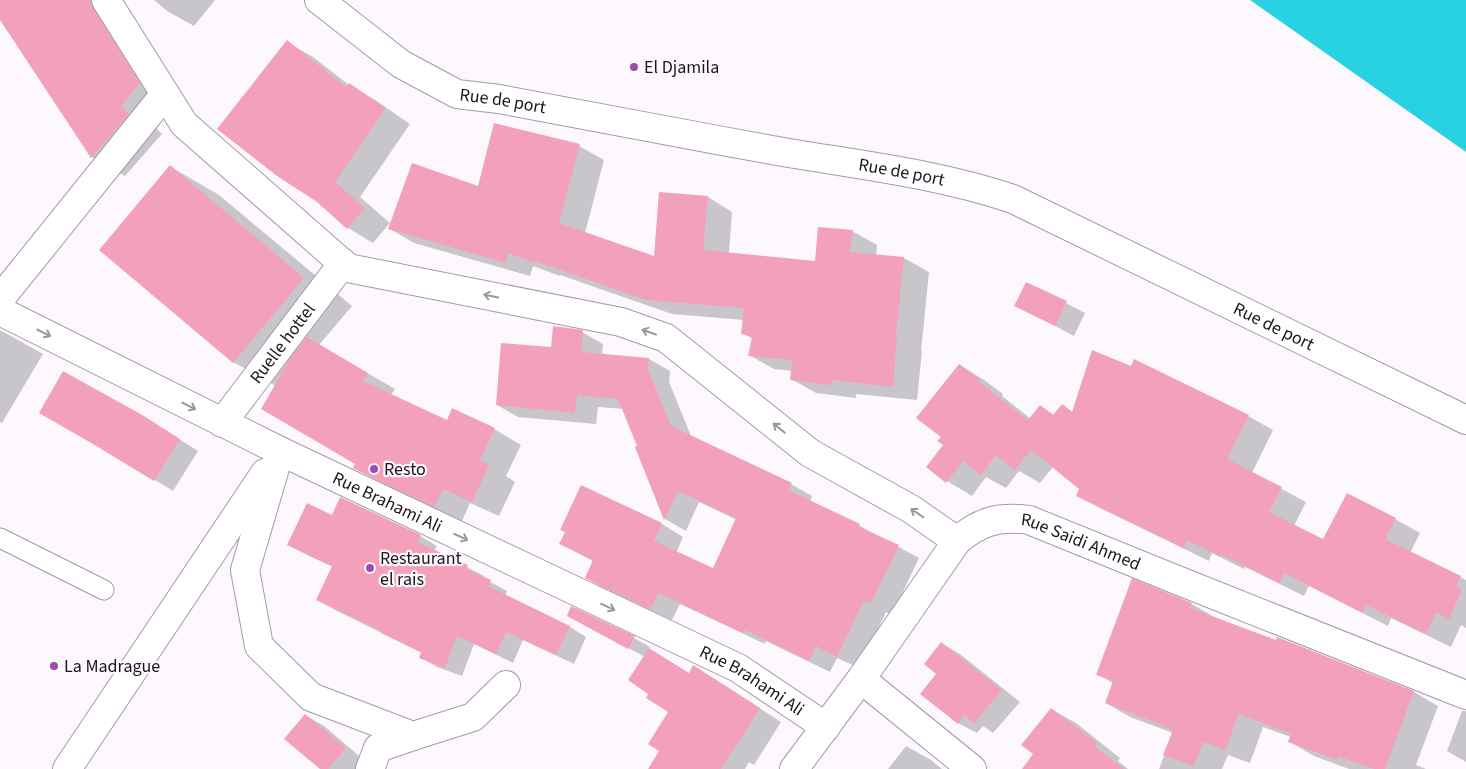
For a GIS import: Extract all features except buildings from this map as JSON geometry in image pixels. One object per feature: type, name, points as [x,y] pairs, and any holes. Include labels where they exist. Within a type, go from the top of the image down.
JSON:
[{"type":"street","points":[[106,0],[184,124],[348,268],[621,322],[666,338],[810,453],[911,509],[957,541]]},
{"type":"street","name":"Rue de port","points":[[320,0],[401,64],[457,94],[499,98],[762,148],[940,179],[1013,199],[1466,420]]},
{"type":"street","points":[[0,299],[165,94]]},
{"type":"street","name":"Ruelle hottel","points":[[222,422],[343,263]]},
{"type":"street","name":"Rue Brahami Ali","points":[[0,311],[280,451],[738,668],[826,727]]},
{"type":"street","points":[[280,451],[245,570],[259,646],[311,698],[413,736]]},
{"type":"street","points":[[67,769],[280,451]]},
{"type":"street","name":"Rue Saidi Ahmed","points":[[794,769],[862,679],[957,541],[983,523],[998,519],[1014,518],[1029,520],[1466,695]]},
{"type":"street","points":[[862,679],[972,769]]},
{"type":"street","points":[[370,769],[378,748],[473,717],[506,686]]},
{"type":"lane","points":[[0,538],[104,590]]},
{"type":"water","points":[[1250,0],[1466,0],[1466,152]]},
{"type":"place","name":"El Djamila","points":[[634,67]]},
{"type":"place","name":"Resto","points":[[374,469]]},
{"type":"place","name":"Restaurant el rais","points":[[370,568]]},
{"type":"place","name":"La Madrague","points":[[54,666]]}]
